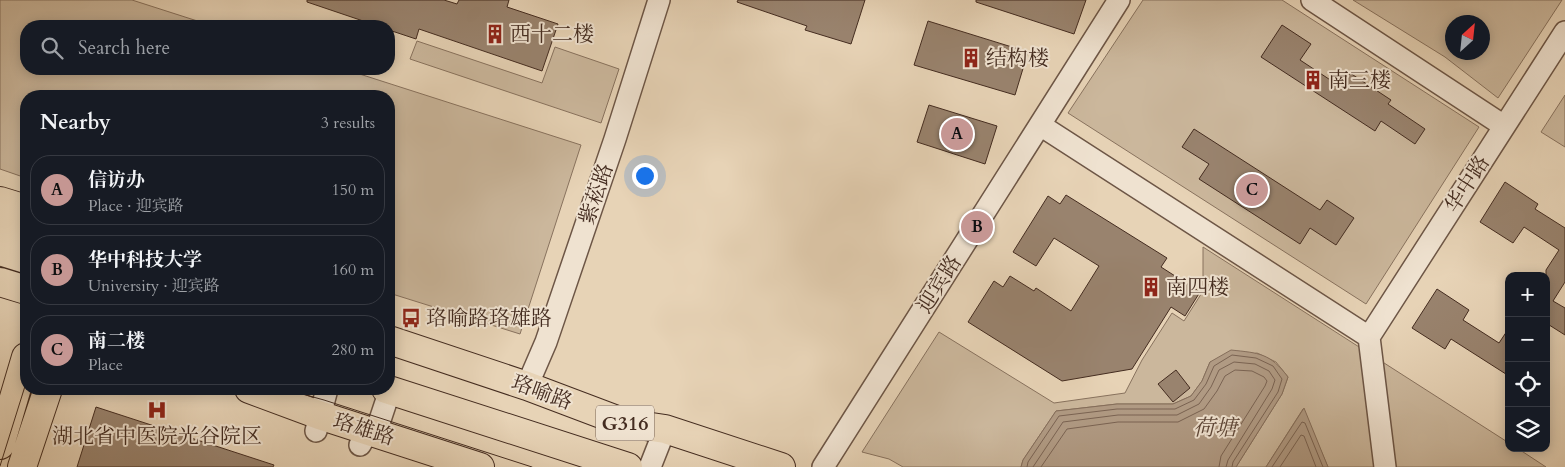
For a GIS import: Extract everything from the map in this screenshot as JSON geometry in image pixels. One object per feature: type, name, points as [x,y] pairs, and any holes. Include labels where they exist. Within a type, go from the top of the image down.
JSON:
[{"type":"main road","points":[[0,201],[20,207]]},
{"type":"main road","points":[[0,225],[20,231]]},
{"type":"main road","points":[[0,251],[20,257]]},
{"type":"main road","points":[[0,282],[20,288]]},
{"type":"main road","name":"珞喻路","points":[[395,342],[527,386],[625,423],[665,429],[781,467]]},
{"type":"main road","points":[[0,445],[20,377]]},
{"type":"main road","name":"珞喻路","points":[[395,392],[628,467]]},
{"type":"main road","points":[[22,467],[46,395]]},
{"type":"main road","name":"珞雄路","points":[[261,395],[318,423],[368,439],[480,467]]},
{"type":"street","name":"紫菘路","points":[[527,386],[546,342],[615,139],[659,0]]},
{"type":"street","name":"迎宾路","points":[[823,467],[1119,0]]},
{"type":"street","points":[[1312,0],[1504,126]]},
{"type":"street","name":"华中路","points":[[1369,337],[1565,32]]},
{"type":"street","points":[[1040,126],[1369,337],[1385,467]]},
{"type":"street","points":[[318,423],[325,395]]},
{"type":"street","points":[[368,439],[386,395]]},
{"type":"street","points":[[650,467],[665,429]]},
{"type":"shaded area","points":[[0,0],[132,0],[194,20],[20,20],[20,75],[363,75],[581,145],[520,334],[395,295],[395,90],[20,90],[20,176],[0,169]]},
{"type":"shaded area","points":[[1143,0],[1282,0],[1479,127],[1366,304],[1068,113]]},
{"type":"shaded area","points":[[1353,0],[1562,0],[1498,98],[1449,60],[1490,60],[1490,15],[1445,15],[1445,57]]},
{"type":"shaded area","points":[[417,41],[542,83],[555,47],[619,69],[601,123],[410,59]]},
{"type":"shaded area","points":[[1565,95],[1565,147],[1541,132]]},
{"type":"shaded area","points":[[1203,247],[1505,440],[1505,452],[1523,452],[1546,467],[1328,467],[1303,409],[1266,467],[1236,467],[1282,394],[1288,377],[1276,362],[1257,353],[1210,362],[1202,381],[1191,396],[1173,404],[1117,404],[1056,411],[1023,460],[1021,467],[903,467],[889,459],[862,452],[939,332],[1054,403],[1125,393],[1142,360],[1172,313],[1184,321],[1203,291]]},
{"type":"water","name":"荷塘","points":[[1231,350],[1263,356],[1275,363],[1288,377],[1282,394],[1236,467],[1021,467],[1023,460],[1056,411],[1117,404],[1173,404],[1191,396],[1202,381],[1210,362]]},
{"type":"water","points":[[1304,408],[1328,467],[1266,467]]},
{"type":"building","name":"西十二楼","points":[[307,0],[444,0],[457,4],[459,0],[509,0],[507,7],[558,24],[542,71],[419,29],[416,39],[395,32],[395,20],[360,20],[307,2]]},
{"type":"building","points":[[738,0],[865,0],[851,44],[805,30],[807,26],[737,2]]},
{"type":"building","points":[[976,0],[1086,0],[1074,34],[976,2]]},
{"type":"building","name":"结构楼","points":[[928,21],[1028,52],[1015,95],[914,65]]},
{"type":"building","name":"南三楼","points":[[1282,25],[1311,44],[1300,60],[1341,87],[1350,73],[1391,100],[1388,104],[1425,129],[1415,144],[1381,121],[1375,131],[1261,57]]},
{"type":"building","points":[[929,105],[997,126],[985,164],[917,142]]},
{"type":"building","points":[[1194,129],[1320,210],[1327,200],[1354,218],[1336,245],[1310,228],[1300,244],[1199,179],[1209,164],[1182,147]]},
{"type":"building","points":[[1505,182],[1538,204],[1535,209],[1565,228],[1565,282],[1553,301],[1565,308],[1565,335],[1550,326],[1550,272],[1546,272],[1559,250],[1524,227],[1513,243],[1480,222]]},
{"type":"building","name":"南四楼","points":[[1066,195],[1167,258],[1161,267],[1200,292],[1185,316],[1171,307],[1132,369],[1062,381],[968,322],[994,281],[1003,287],[1010,276],[1034,291],[1036,288],[1071,311],[1099,266],[1054,238],[1036,266],[1013,252],[1048,196],[1060,204]]},
{"type":"building","points":[[1437,289],[1469,310],[1463,320],[1499,343],[1505,334],[1505,373],[1451,339],[1445,349],[1412,328]]},
{"type":"building","points":[[1176,370],[1190,388],[1173,402],[1158,384]]},
{"type":"building","points":[[96,407],[274,465],[273,467],[77,467]]},
{"type":"tram line","points":[[0,466],[22,395]]},
{"type":"tram line","points":[[306,395],[532,467]]},
{"type":"place","name":"西十二楼","points":[[495,34]]},
{"type":"place","name":"结构楼","points":[[971,58]]},
{"type":"place","name":"南三楼","points":[[1313,80]]},
{"type":"place","name":"信访办","points":[[957,134]]},
{"type":"place","name":"南二楼","points":[[1252,190]]},
{"type":"place","name":"华中科技大学","points":[[977,227]]},
{"type":"place","name":"南四楼","points":[[1151,287]]},
{"type":"place","name":"珞喻路珞雄路","points":[[411,318]]},
{"type":"place","name":"湖北省中医院光谷院区","points":[[157,410]]}]
